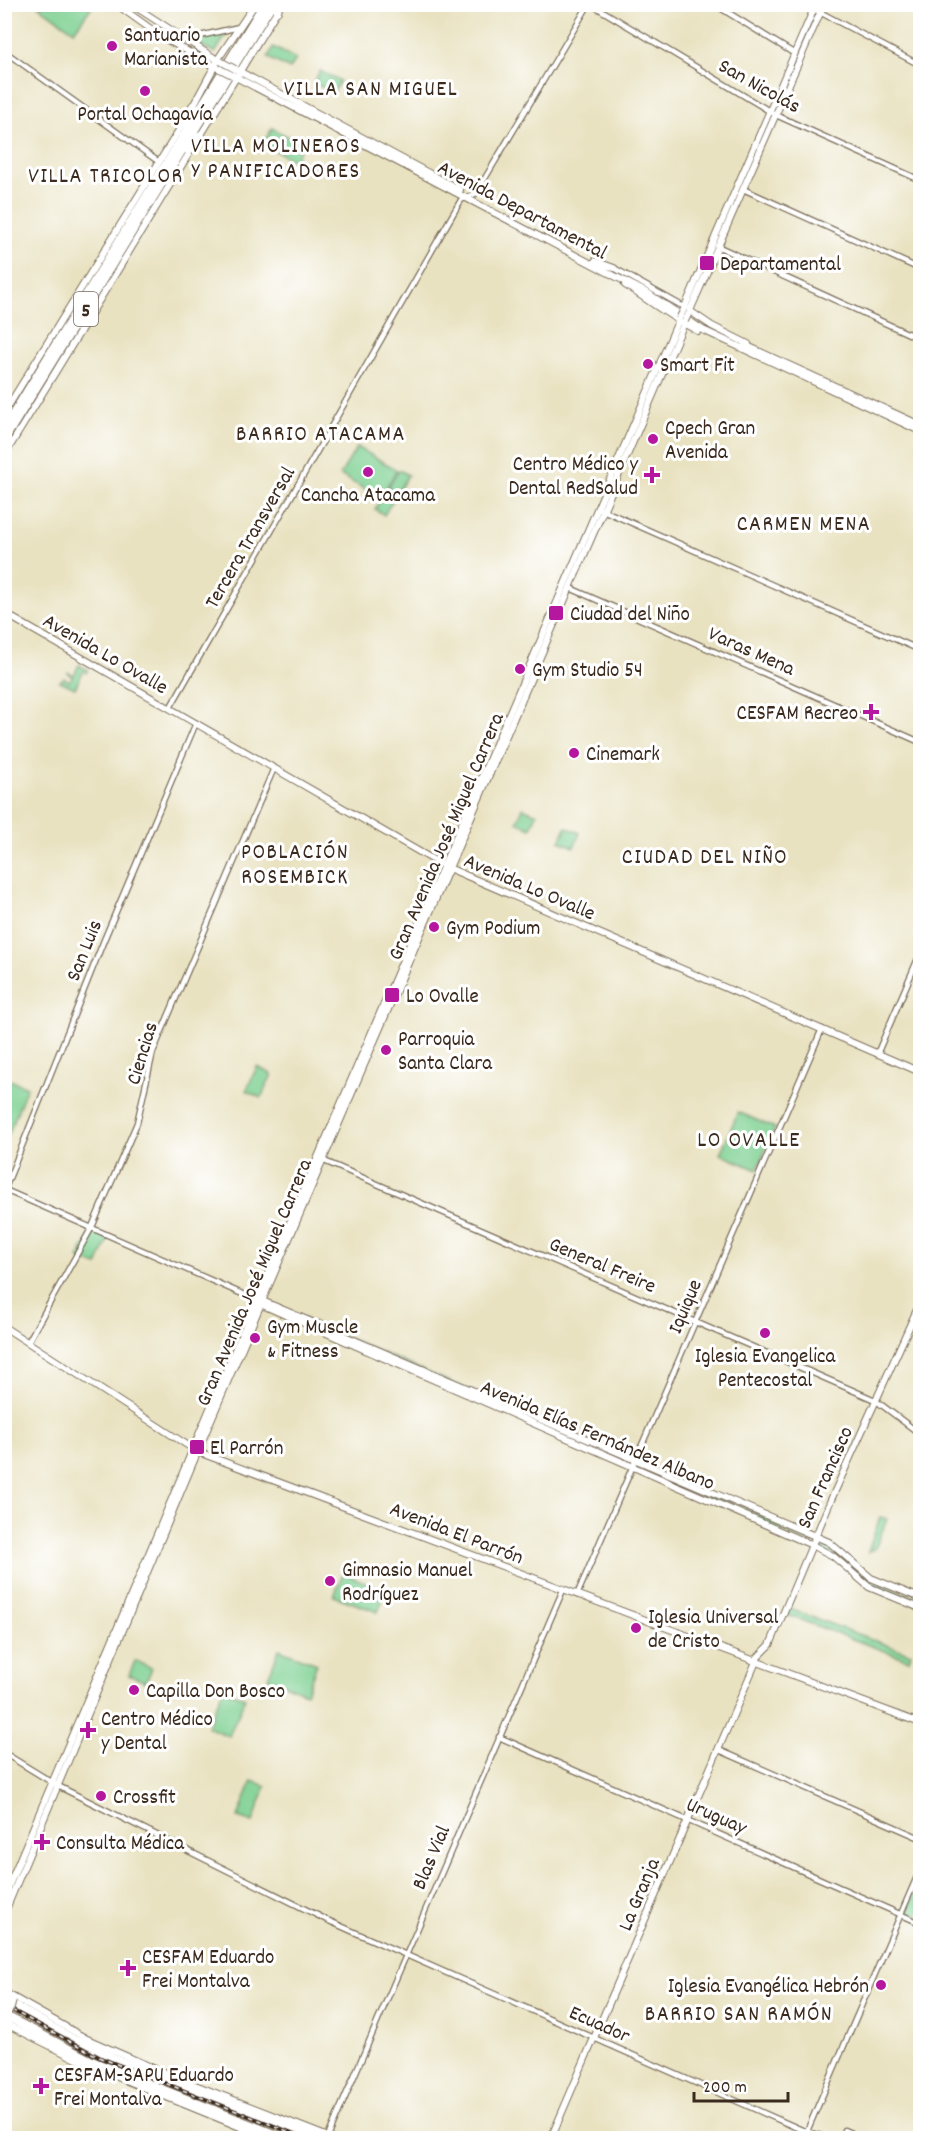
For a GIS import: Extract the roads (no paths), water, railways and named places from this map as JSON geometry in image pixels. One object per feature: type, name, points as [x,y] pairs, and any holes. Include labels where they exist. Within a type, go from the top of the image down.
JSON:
[{"type":"highway","name":"5","points":[[4,429],[264,4]]},
{"type":"highway","name":"5","points":[[4,440],[277,6]]},
{"type":"highway","points":[[155,184],[163,162],[193,106]]},
{"type":"highway","points":[[156,195],[201,135]]},
{"type":"highway","points":[[10,1999],[96,2050],[317,2139]]},
{"type":"highway","points":[[4,2016],[94,2062],[266,2134]]},
{"type":"highway","points":[[160,2072],[237,2108]]},
{"type":"highway","points":[[233,2125],[284,2139]]},
{"type":"main road","name":"Avenida Departamental","points":[[116,4],[162,37],[218,64],[613,271],[703,330],[921,425]]},
{"type":"main road","name":"Avenida Departamental","points":[[131,4],[218,64]]},
{"type":"main road","points":[[4,413],[255,4]]},
{"type":"main road","name":"Gran Avenida José Miguel Carrera","points":[[773,113],[795,54],[817,9],[824,4]]},
{"type":"main road","points":[[4,456],[201,135],[277,6]]},
{"type":"main road","name":"Gran Avenida José Miguel Carrera","points":[[4,1914],[55,1784],[195,1450],[362,1063],[425,910],[534,672],[601,509],[817,9]]},
{"type":"main road","points":[[244,64],[248,76]]},
{"type":"main road","name":"Avenida Departamental","points":[[236,74],[248,76],[468,197],[595,261],[655,294],[703,326],[921,431]]},
{"type":"main road","points":[[595,261],[613,271],[682,322],[768,357]]},
{"type":"main road","points":[[687,310],[768,357]]},
{"type":"main road","name":"Gran Avenida José Miguel Carrera","points":[[362,1063],[428,918],[446,868],[531,664],[601,509]]},
{"type":"main road","points":[[567,580],[570,588]]},
{"type":"main road","name":"Avenida Lo Ovalle","points":[[4,614],[446,868],[877,1054],[921,1070]]},
{"type":"main road","points":[[531,664],[534,672]]},
{"type":"main road","points":[[425,910],[428,918]]},
{"type":"main road","name":"Avenida Elías Fernández Albano","points":[[260,1302],[669,1479],[835,1546],[875,1580],[921,1598]]},
{"type":"main road","name":"San Francisco","points":[[756,1662],[770,1645],[815,1538],[921,1303]]},
{"type":"main road","name":"Avenida El Parrón","points":[[4,1327],[195,1450],[921,1723]]},
{"type":"main road","name":"Avenida Elías Fernández Albano","points":[[669,1479],[812,1545],[833,1556],[868,1587],[921,1608]]},
{"type":"main road","name":"La Granja","points":[[550,2139],[756,1662]]},
{"type":"main road","name":"Gran Avenida José Miguel Carrera","points":[[4,1897],[7,1883],[55,1784]]},
{"type":"main road","points":[[7,1883],[13,1893]]},
{"type":"main road","points":[[4,1992],[10,1999],[87,2040],[160,2072],[329,2138]]},
{"type":"main road","points":[[4,2016],[10,1999]]},
{"type":"main road","points":[[4,2023],[93,2067],[233,2125]]},
{"type":"street","name":"San Nicolás","points":[[590,4],[773,113],[921,180]]},
{"type":"street","name":"Tercera Transversal","points":[[170,708],[461,200],[481,185],[590,4]]},
{"type":"street","points":[[601,10],[604,4]]},
{"type":"street","points":[[714,4],[795,54]]},
{"type":"street","points":[[817,9],[921,64]]},
{"type":"street","points":[[182,39],[240,27]]},
{"type":"street","points":[[4,51],[159,162]]},
{"type":"street","points":[[740,189],[921,268]]},
{"type":"street","points":[[715,245],[921,339]]},
{"type":"street","name":"Avenida Departamental","points":[[613,271],[687,310]]},
{"type":"street","points":[[601,509],[921,650]]},
{"type":"street","name":"Varas Mena","points":[[570,588],[921,742]]},
{"type":"street","name":"San Luis","points":[[5,1190],[104,940],[195,723]]},
{"type":"street","name":"Ciencias","points":[[28,1342],[92,1227],[139,1116],[153,1052],[274,768]]},
{"type":"street","points":[[877,1054],[918,966],[921,954]]},
{"type":"street","name":"Iquique","points":[[577,1595],[822,1029]]},
{"type":"street","name":"General Freire","points":[[320,1160],[876,1401],[921,1434]]},
{"type":"street","name":"Avenida Elías Fernández Albano","points":[[5,1190],[260,1302]]},
{"type":"street","name":"Blas Vial","points":[[329,2138],[563,1590]]},
{"type":"street","name":"Uruguay","points":[[499,1737],[921,1923]]},
{"type":"street","points":[[719,1750],[921,1838]]},
{"type":"street","name":"Ecuador","points":[[4,1753],[55,1784],[361,1936],[828,2139]]},
{"type":"street","points":[[804,2139],[921,1870]]},
{"type":"street","points":[[841,2139],[844,2130],[862,2139]]},
{"type":"railway","points":[[4,2006],[101,2058],[305,2138]]},
{"type":"place","name":"Santuario Marianista","points":[[112,46]]},
{"type":"place","name":"Portal Ochagavía","points":[[145,91]]},
{"type":"place","name":"Departamental","points":[[707,263]]},
{"type":"place","name":"Smart Fit","points":[[648,364]]},
{"type":"place","name":"Cpech Gran Avenida","points":[[653,439]]},
{"type":"place","name":"Cancha Atacama","points":[[368,472]]},
{"type":"place","name":"Centro Médico y Dental RedSalud","points":[[652,475]]},
{"type":"place","name":"Ciudad del Niño","points":[[556,613]]},
{"type":"place","name":"Gym Studio 54","points":[[520,669]]},
{"type":"place","name":"CESFAM Recreo","points":[[871,712]]},
{"type":"place","name":"Cinemark","points":[[574,753]]},
{"type":"place","name":"Gym Podium","points":[[434,927]]},
{"type":"place","name":"Lo Ovalle","points":[[392,995]]},
{"type":"place","name":"Parroquia Santa Clara","points":[[386,1050]]},
{"type":"place","name":"Iglesia Evangelica Pentecostal","points":[[765,1333]]},
{"type":"place","name":"Gym Muscle & Fitness","points":[[255,1338]]},
{"type":"place","name":"El Parrón","points":[[197,1447]]},
{"type":"place","name":"Gimnasio Manuel Rodríguez","points":[[330,1581]]},
{"type":"place","name":"Iglesia Universal de Cristo","points":[[636,1628]]},
{"type":"place","name":"Capilla Don Bosco","points":[[134,1690]]},
{"type":"place","name":"Centro Médico y Dental","points":[[88,1730]]},
{"type":"place","name":"Crossfit","points":[[101,1796]]},
{"type":"place","name":"Consulta Médica","points":[[42,1842]]},
{"type":"place","name":"CESFAM Eduardo Frei Montalva","points":[[128,1968]]},
{"type":"place","name":"Iglesia Evangélica Hebrón","points":[[881,1985]]},
{"type":"place","name":"CESFAM-SAPU Eduardo Frei Montalva","points":[[41,2086]]},
{"type":"district","name":"VILLA SAN MIGUEL","points":[[371,87]]},
{"type":"district","name":"VILLA MOLINEROS Y PANIFICADORES","points":[[276,156]]},
{"type":"district","name":"VILLA TRICOLOR","points":[[106,174]]},
{"type":"district","name":"BARRIO ATACAMA","points":[[321,432]]},
{"type":"district","name":"CARMEN MENA","points":[[804,522]]},
{"type":"district","name":"CIUDAD DEL NIÑO","points":[[705,855]]},
{"type":"district","name":"POBLACIÓN ROSEMBICK","points":[[295,862]]},
{"type":"district","name":"LO OVALLE","points":[[749,1138]]},
{"type":"district","name":"BARRIO SAN RAMÓN","points":[[739,2012]]}]
